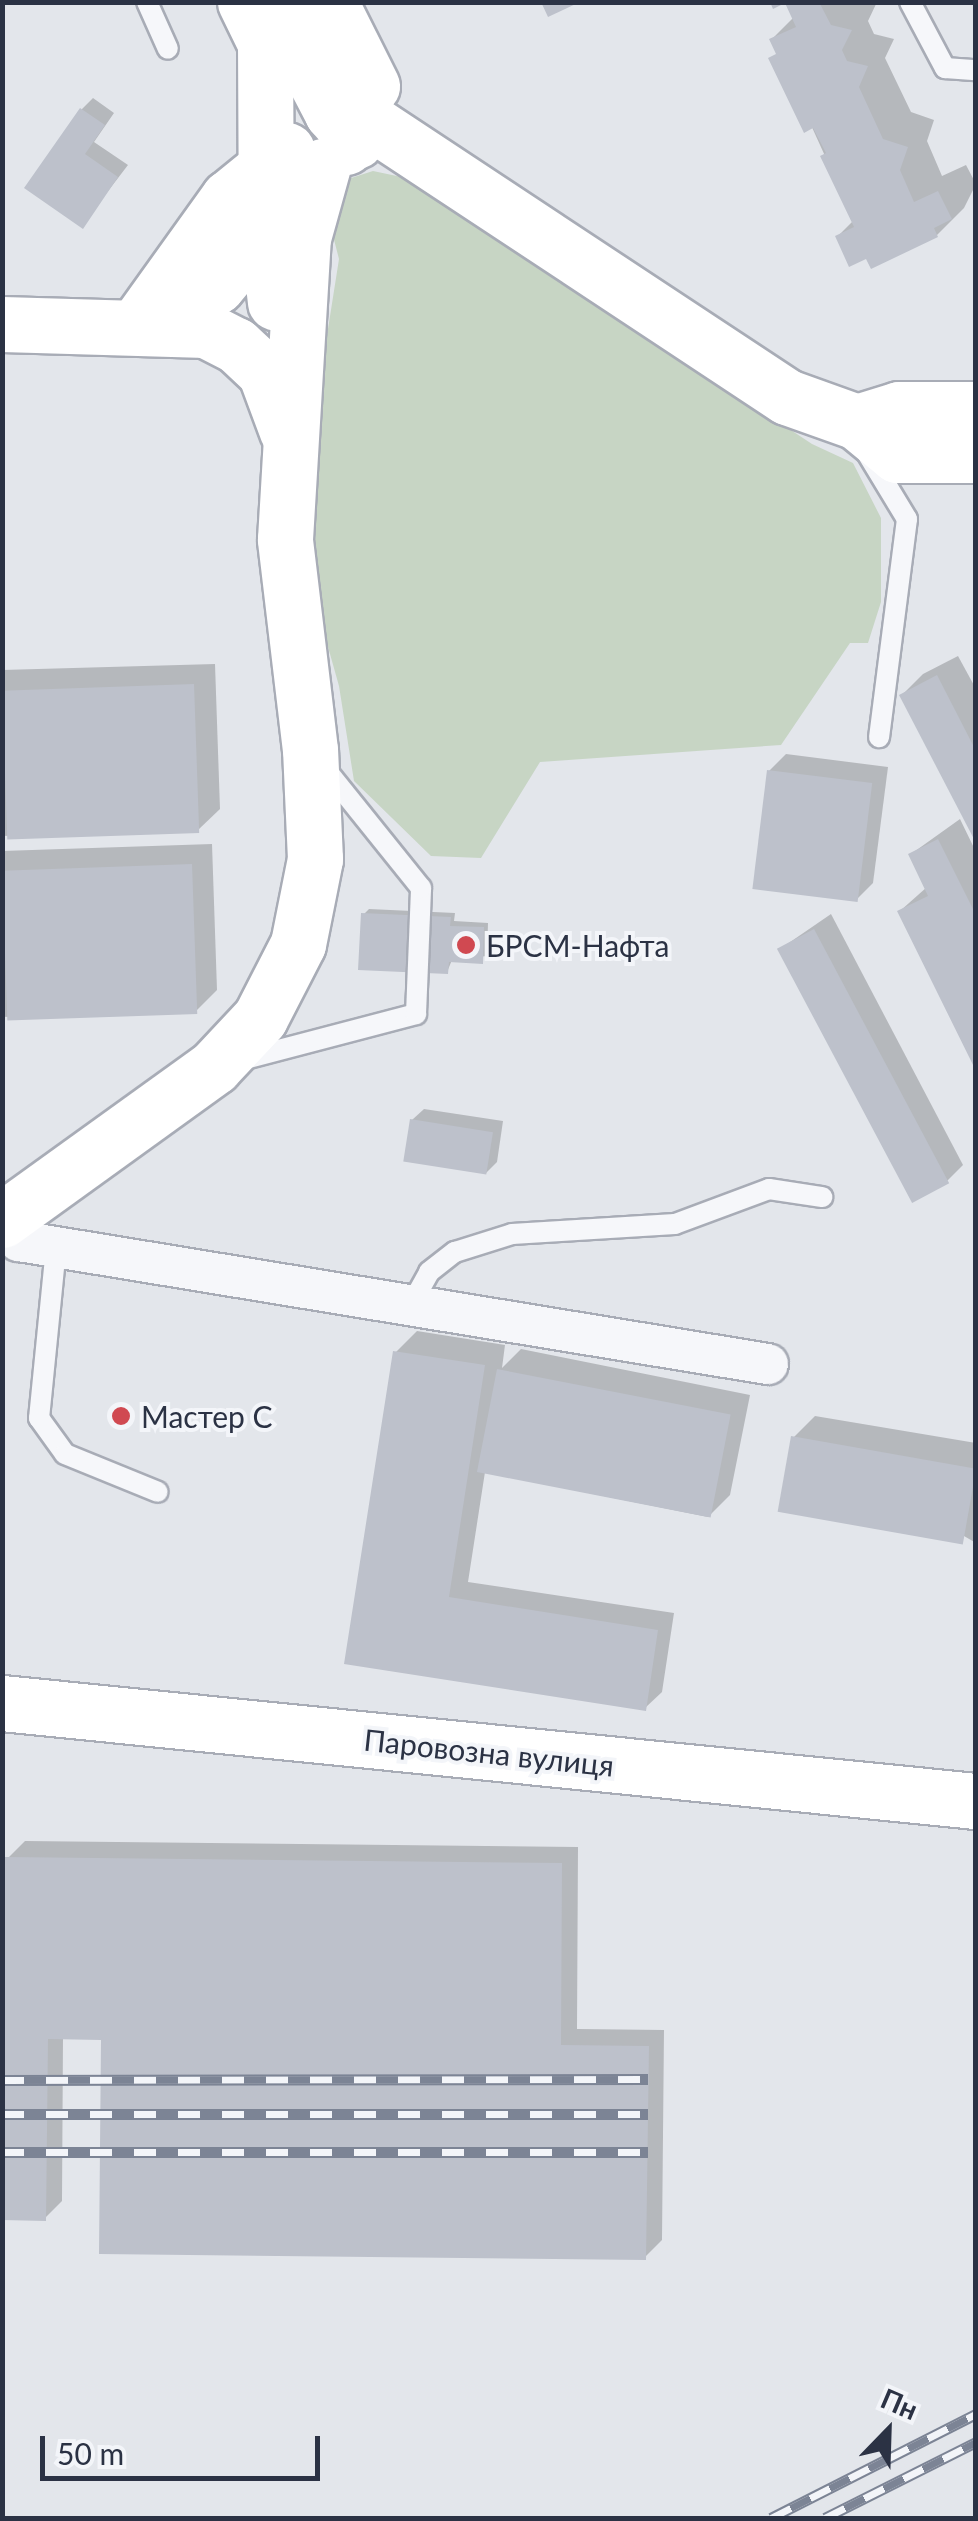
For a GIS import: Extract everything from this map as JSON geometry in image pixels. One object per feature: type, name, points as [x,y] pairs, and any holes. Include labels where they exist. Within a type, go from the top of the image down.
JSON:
[{"type":"street","points":[[245,2],[316,135],[465,188]]},
{"type":"street","points":[[274,2],[316,135],[303,238],[285,538],[310,750],[315,859],[298,944],[260,1018],[214,1067],[4,1220],[19,1242],[768,1364]]},
{"type":"street","points":[[330,2],[354,56],[384,108],[465,188],[788,398],[857,422],[897,455],[976,455]]},
{"type":"street","points":[[247,211],[316,135],[354,56]]},
{"type":"street","points":[[138,324],[217,286],[247,211],[316,135]]},
{"type":"street","points":[[247,211],[290,444]]},
{"type":"street","points":[[2,324],[138,324],[206,330],[252,357],[276,391],[290,444]]},
{"type":"street","points":[[857,422],[899,409],[976,409]]},
{"type":"street","name":"Паровозна вулиця","points":[[2,1703],[976,1801]]},
{"type":"lane","points":[[147,2],[168,49]]},
{"type":"lane","points":[[910,2],[945,68],[976,70]]},
{"type":"lane","points":[[857,422],[869,464],[907,519],[879,737]]},
{"type":"lane","points":[[214,1067],[416,1014],[422,888],[310,750]]},
{"type":"lane","points":[[411,1306],[429,1272],[455,1252],[512,1234],[674,1224],[769,1189],[822,1198]]},
{"type":"lane","points":[[56,1248],[43,1428],[64,1454],[158,1492]]},
{"type":"green space","points":[[373,171],[411,179],[812,444],[853,463],[881,518],[881,602],[868,643],[850,643],[781,745],[540,762],[481,858],[431,856],[354,781],[339,686],[303,558],[308,456],[339,259],[330,224],[348,179]]},
{"type":"building","points":[[541,2],[580,2],[548,17]]},
{"type":"building","points":[[770,2],[819,2],[831,25],[852,30],[842,50],[847,61],[868,66],[859,87],[883,139],[908,147],[900,170],[914,202],[938,191],[952,219],[934,228],[938,237],[871,269],[866,259],[849,267],[835,236],[854,227],[820,156],[826,153],[813,128],[804,133],[768,58],[776,54],[769,39],[796,27],[785,3],[773,9]]},
{"type":"building","points":[[80,108],[105,125],[85,154],[118,177],[83,229],[24,188]]},
{"type":"building","points":[[937,675],[976,751],[976,843],[899,695]]},
{"type":"building","points":[[194,684],[199,833],[7,840],[2,691]]},
{"type":"building","points":[[767,770],[872,783],[858,902],[752,889]]},
{"type":"building","points":[[938,839],[976,915],[976,1071],[897,911],[928,896],[908,854]]},
{"type":"building","points":[[192,864],[197,1014],[7,1021],[2,871]]},
{"type":"building","points":[[361,913],[451,917],[450,926],[484,927],[483,964],[449,962],[448,974],[358,970]]},
{"type":"building","points":[[814,929],[949,1183],[912,1203],[777,949]]},
{"type":"building","points":[[410,1119],[493,1132],[486,1175],[403,1161]]},
{"type":"building","points":[[393,1351],[485,1365],[449,1597],[658,1630],[646,1711],[344,1664]]},
{"type":"building","points":[[497,1369],[731,1414],[711,1517],[477,1472]]},
{"type":"building","points":[[791,1436],[976,1469],[963,1544],[778,1512]]},
{"type":"building","points":[[5,1857],[562,1863],[561,2045],[649,2046],[646,2260],[99,2254],[101,2040],[48,2039],[46,2221],[2,2220]]},
{"type":"railway","points":[[2,2080],[648,2079]]},
{"type":"railway","points":[[2,2114],[648,2114]]},
{"type":"railway","points":[[2,2152],[648,2152]]},
{"type":"railway","points":[[771,2518],[976,2414]]},
{"type":"railway","points":[[825,2518],[976,2442]]},
{"type":"place","name":"БРСМ-Нафта","points":[[466,945]]},
{"type":"place","name":"Мастер С","points":[[121,1416]]}]
